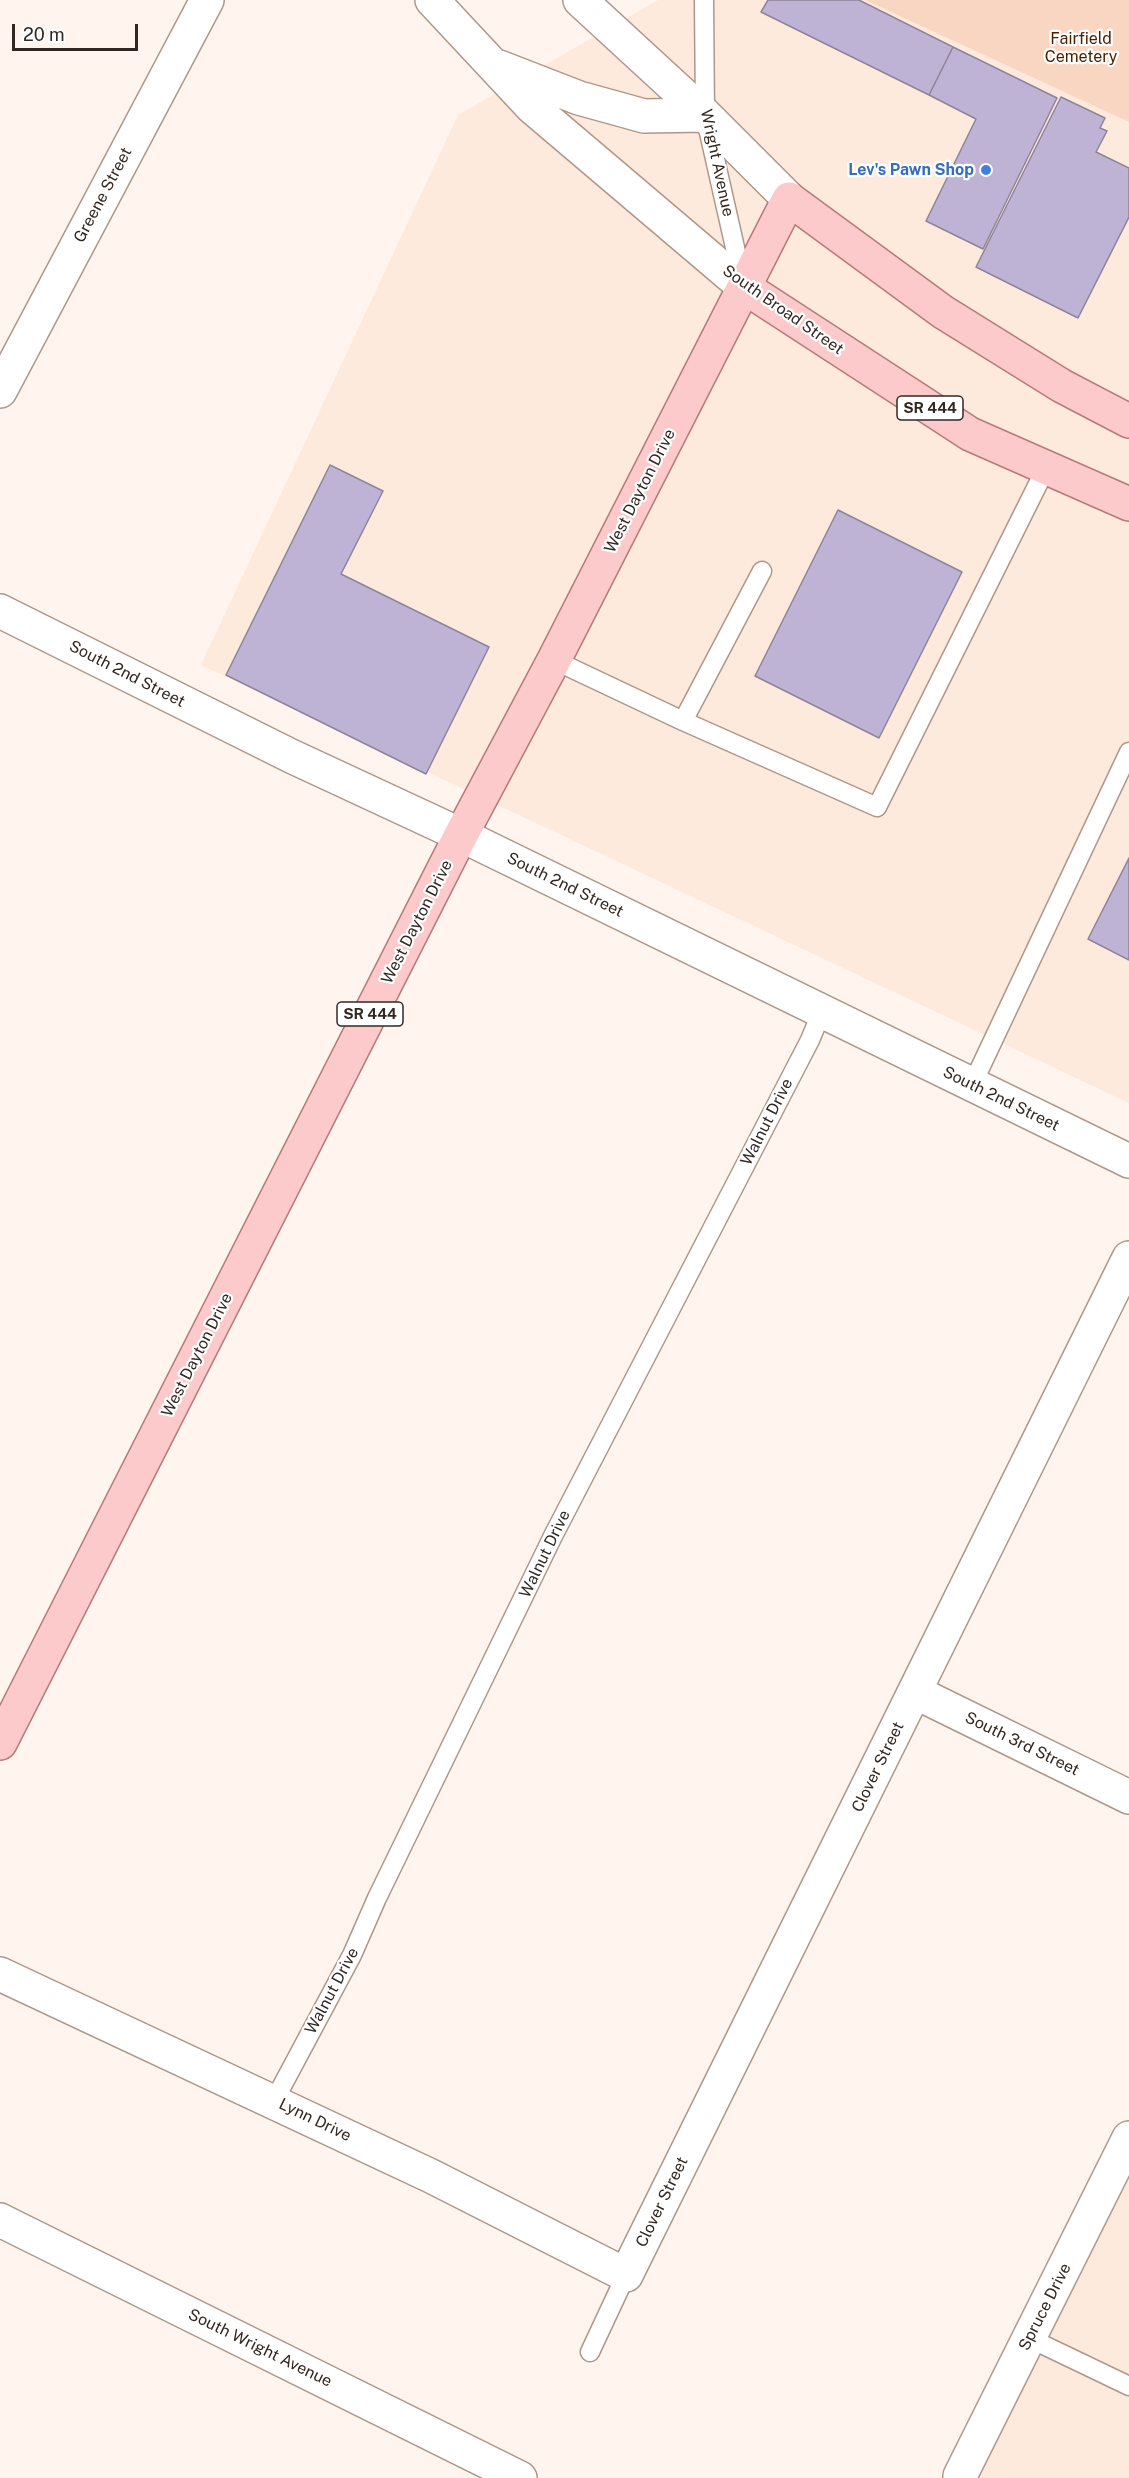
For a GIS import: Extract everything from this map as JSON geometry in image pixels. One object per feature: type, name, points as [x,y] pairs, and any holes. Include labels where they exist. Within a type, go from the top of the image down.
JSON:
[{"type":"main road","name":"West Dayton Drive","points":[[0,1743],[461,835],[554,660],[789,199]]},
{"type":"main road","points":[[789,199],[943,312],[1062,386],[1129,422]]},
{"type":"main road","name":"South Broad Street","points":[[744,287],[970,434],[1129,504]]},
{"type":"street","name":"Greene Street","points":[[0,391],[207,0]]},
{"type":"street","name":"South Broad Street","points":[[432,0],[532,107],[744,287]]},
{"type":"street","points":[[580,0],[705,115],[789,199]]},
{"type":"street","points":[[492,64],[579,98],[644,116],[705,115]]},
{"type":"street","name":"South 2nd Street","points":[[0,611],[291,756],[461,835],[1129,1161]]},
{"type":"street","name":"Clover Street","points":[[626,2275],[1129,1258]]},
{"type":"street","name":"South 3rd Street","points":[[915,1692],[1129,1797]]},
{"type":"street","name":"Lynn Drive","points":[[0,1974],[431,2176],[626,2275]]},
{"type":"street","name":"Spruce Drive","points":[[960,2476],[1129,2138]]},
{"type":"street","name":"South Wright Avenue","points":[[0,2220],[520,2478]]},
{"type":"lane","name":"Wright Avenue","points":[[704,0],[705,115],[744,287]]},
{"type":"lane","points":[[554,660],[683,721],[877,807],[1046,468]]},
{"type":"lane","points":[[683,721],[762,571]]},
{"type":"lane","points":[[972,1085],[1129,752]]},
{"type":"lane","name":"Walnut Drive","points":[[274,2101],[352,1955],[376,1898],[553,1536],[810,1040],[822,1011]]},
{"type":"lane","points":[[590,2352],[626,2275]]},
{"type":"lane","points":[[1029,2338],[1129,2386]]},
{"type":"shaded area","points":[[658,0],[865,0],[1129,122],[1129,1103],[201,665],[458,115]]},
{"type":"shaded area","points":[[1129,2162],[1129,2478],[974,2478]]},
{"type":"green space","name":"Fairfield Cemetery","points":[[865,0],[1129,0],[1129,122]]},
{"type":"building","points":[[768,0],[859,0],[953,47],[929,95],[761,12]]},
{"type":"building","name":"Lev's Pawn Shop","points":[[953,47],[1057,98],[983,249],[926,221],[976,119],[929,95]]},
{"type":"building","points":[[1061,97],[1105,118],[1100,128],[1107,131],[1096,152],[1129,168],[1129,217],[1078,318],[976,267]]},
{"type":"building","points":[[330,465],[383,491],[341,574],[489,647],[426,774],[226,675]]},
{"type":"building","points":[[838,510],[962,572],[879,738],[755,676]]},
{"type":"building","points":[[1129,858],[1129,960],[1088,939]]},
{"type":"place","name":"Lev's Pawn Shop","points":[[986,170]]}]
